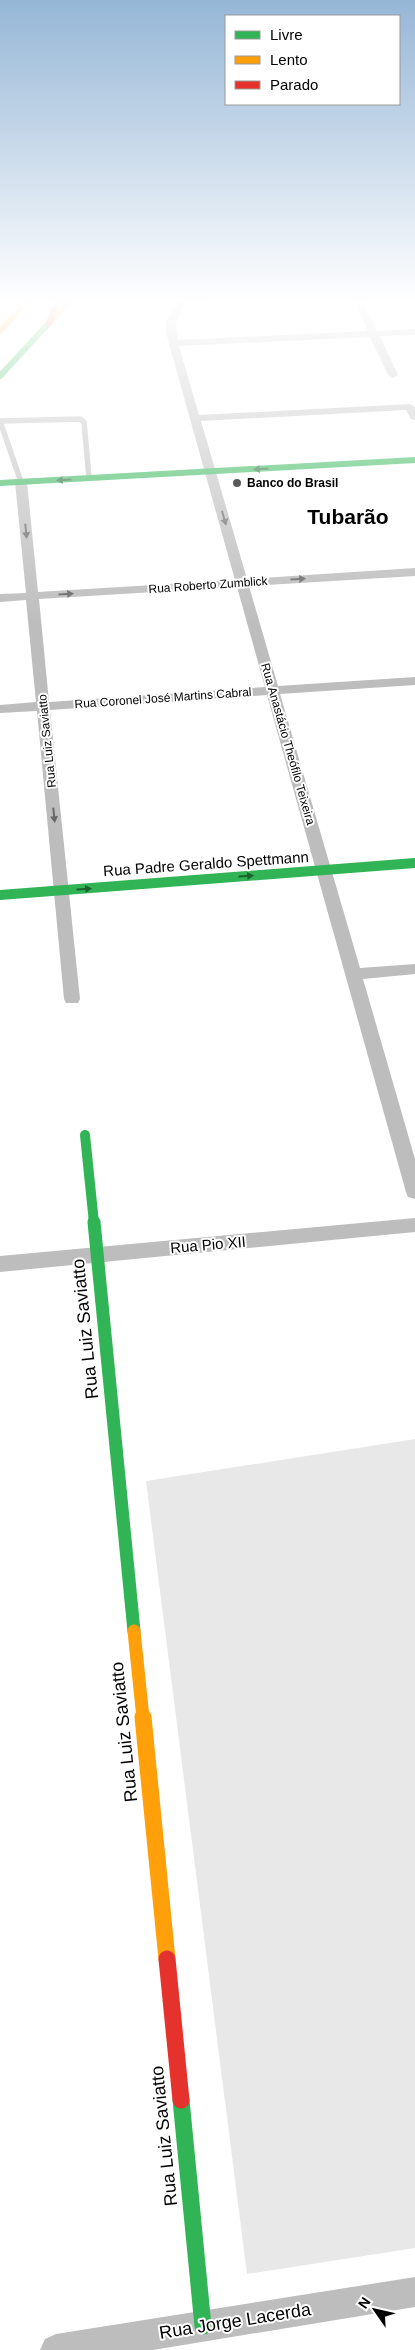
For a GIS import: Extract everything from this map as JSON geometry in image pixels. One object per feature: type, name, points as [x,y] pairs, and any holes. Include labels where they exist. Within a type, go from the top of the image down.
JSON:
[{"type":"main road","points":[[0,483],[415,460]]},
{"type":"main road","name":"Rua Padre Geraldo Spettmann","points":[[0,895],[415,863]]},
{"type":"main road","name":"Rua Luiz Saviatto","points":[[85,1135],[203,2326]]},
{"type":"street","name":"Rua Anastácio Theófilo Teixeira","points":[[192,408],[415,1192]]},
{"type":"street","points":[[195,418],[413,412]]},
{"type":"street","name":"Rua Luiz Saviatto","points":[[21,482],[72,999]]},
{"type":"street","name":"Rua Roberto Zumblick","points":[[0,598],[415,572]]},
{"type":"street","name":"Rua Coronel José Martins Cabral","points":[[0,709],[415,681]]},
{"type":"street","points":[[353,974],[415,969]]},
{"type":"street","name":"Rua Pio XII","points":[[0,1264],[415,1225]]},
{"type":"street","name":"Rua Jorge Lacerda","points":[[56,2350],[415,2292]]},
{"type":"lane","points":[[21,482],[1,421],[80,419],[84,422],[90,478]]},
{"type":"shaded area","points":[[415,1439],[415,2248],[247,2274],[146,1481]]},
{"type":"traffic: fast","points":[[0,483],[415,460]]},
{"type":"traffic: fast","points":[[0,895],[415,863]]},
{"type":"traffic: fast","points":[[85,1135],[134,1631]]},
{"type":"traffic: fast","points":[[181,2100],[203,2326]]},
{"type":"traffic: slow","points":[[134,1631],[167,1959]]},
{"type":"traffic: jam","points":[[167,1959],[181,2100]]},
{"type":"place","name":"Banco do Brasil","points":[[237,483]]},
{"type":"district","name":"Tubarão","points":[[348,517]]}]
